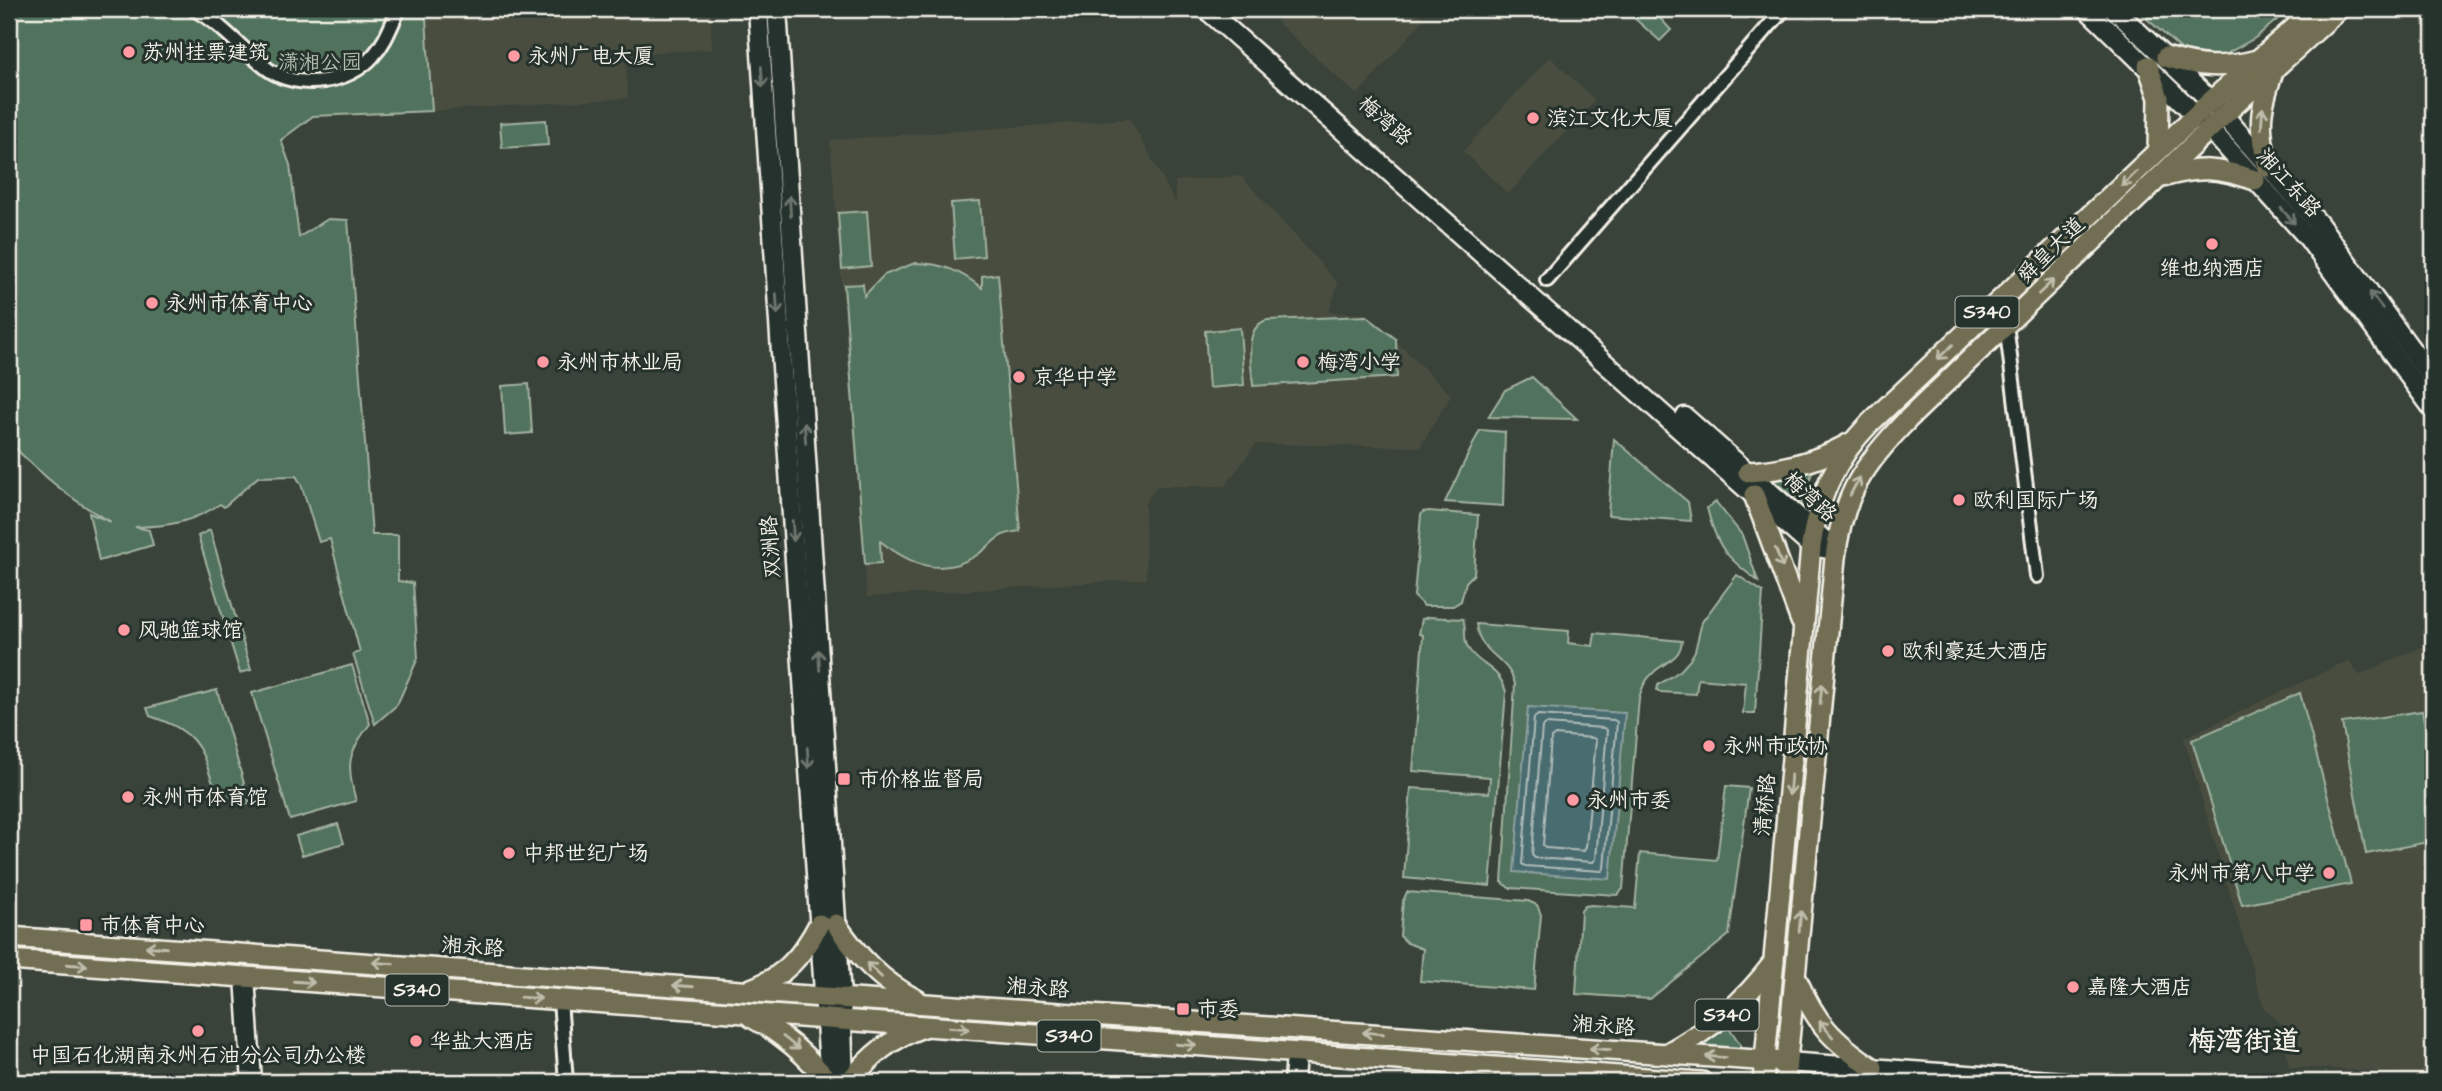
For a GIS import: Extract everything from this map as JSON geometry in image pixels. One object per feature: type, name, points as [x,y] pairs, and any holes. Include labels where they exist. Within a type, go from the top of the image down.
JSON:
[{"type":"main road","name":"双洲路","points":[[758,9],[834,1019],[844,1082]]},
{"type":"main road","name":"双洲路","points":[[777,9],[823,859]]},
{"type":"main road","name":"梅湾路","points":[[1206,9],[1751,484]]},
{"type":"main road","name":"梅湾路","points":[[1224,9],[1812,539],[1836,550]]},
{"type":"main road","name":"湘江东路","points":[[2087,9],[2148,66],[2210,115]]},
{"type":"main road","name":"湘江东路","points":[[2115,9],[2166,57],[2210,115],[2262,173],[2319,224],[2433,379]]},
{"type":"main road","name":"舜皇大道","points":[[2267,65],[2316,9]]},
{"type":"main road","name":"舜皇大道","points":[[1812,539],[1820,499],[1851,443],[1893,400],[2158,151],[2210,115],[2267,65],[2339,9]]},
{"type":"main road","points":[[2123,43],[2135,28]]},
{"type":"main road","points":[[2159,178],[2189,170],[2207,169],[2262,173],[2260,120],[2267,65],[2213,67],[2190,65],[2166,57]]},
{"type":"main road","points":[[2148,66],[2158,98],[2158,151]]},
{"type":"main road","name":"舜皇大道","points":[[1836,550],[1841,518],[1852,489],[1868,463],[1908,419],[2159,178],[2210,115]]},
{"type":"main road","name":"湘江东路","points":[[2262,173],[2433,409]]},
{"type":"main road","points":[[1804,629],[1751,484],[1851,443]]},
{"type":"main road","name":"清桥路","points":[[1763,1082],[1812,539]]},
{"type":"main road","name":"S340","points":[[1785,1082],[1836,550]]},
{"type":"main road","points":[[746,990],[767,983],[788,968],[828,924],[847,940],[873,970],[901,992],[924,1003]]},
{"type":"main road","name":"湘永路","points":[[9,937],[2065,1082]]},
{"type":"main road","name":"S340","points":[[9,960],[1702,1082]]},
{"type":"main road","points":[[1773,963],[1795,972],[1810,1009],[1825,1028],[1843,1049],[1873,1068]]},
{"type":"main road","name":"S340","points":[[1668,1053],[1728,1014],[1751,992],[1773,963]]},
{"type":"main road","points":[[245,977],[252,1082]]},
{"type":"main road","points":[[715,1011],[716,988]]},
{"type":"main road","points":[[1004,1031],[1006,1009]]},
{"type":"main road","points":[[744,1013],[769,1026],[790,1042],[829,1082]]},
{"type":"main road","name":"双洲路","points":[[829,1082],[834,1019]]},
{"type":"main road","points":[[849,1082],[873,1054],[902,1035],[926,1026]]},
{"type":"main road","points":[[1294,1082],[1296,1053]]},
{"type":"street","points":[[194,9],[216,24],[272,72],[292,80],[314,82],[337,78],[358,70],[372,58],[383,43],[399,9]]},
{"type":"street","points":[[1547,280],[1784,9]]},
{"type":"street","points":[[2006,324],[2036,576]]},
{"type":"street","points":[[561,1000],[566,1082]]},
{"type":"shaded area","points":[[430,9],[710,9],[712,49],[626,54],[628,98],[432,111],[426,17]]},
{"type":"shaded area","points":[[1288,9],[1412,9],[1424,19],[1357,95],[1276,21]]},
{"type":"shaded area","name":"滨江文化大厦","points":[[1550,57],[1595,100],[1508,194],[1463,151]]},
{"type":"shaded area","name":"京华中学","points":[[1130,119],[1176,204],[1175,181],[1241,176],[1338,283],[1329,312],[1368,314],[1451,395],[1420,447],[1256,444],[1225,486],[1157,486],[1145,503],[1146,579],[867,597],[830,140]]},
{"type":"shaded area","name":"永州市第八中学","points":[[2426,645],[2433,675],[2433,1074],[2289,1067],[2282,1025],[2264,1008],[2184,738],[2349,660],[2359,675]]},
{"type":"green space","name":"永州市体育中心","points":[[9,9],[430,9],[426,18],[432,111],[313,116],[281,140],[290,165],[299,237],[328,219],[348,220],[372,535],[398,535],[398,581],[413,583],[418,658],[397,705],[375,724],[353,654],[360,652],[330,539],[319,542],[296,476],[258,477],[224,507],[220,504],[179,522],[135,527],[149,530],[153,545],[99,561],[89,513],[111,522],[57,486],[9,442]]},
{"type":"green space","points":[[1630,9],[1666,9],[1659,17],[1671,30],[1660,41],[1634,18]]},
{"type":"green space","points":[[2136,9],[2290,9],[2255,38],[2219,58],[2182,50]]},
{"type":"green space","points":[[546,120],[548,145],[502,148],[500,123]]},
{"type":"green space","points":[[980,201],[984,256],[955,259],[951,203]]},
{"type":"green space","points":[[867,211],[871,266],[842,269],[838,213]]},
{"type":"green space","points":[[915,263],[950,269],[982,288],[982,276],[998,274],[1020,531],[1000,537],[977,555],[951,566],[927,566],[915,562],[880,541],[881,563],[865,564],[844,285],[863,284],[864,296],[884,275]]},
{"type":"green space","points":[[1366,316],[1396,339],[1397,377],[1253,386],[1250,348],[1254,331],[1259,324],[1267,320]]},
{"type":"green space","points":[[1240,328],[1244,385],[1209,388],[1205,331]]},
{"type":"green space","points":[[1532,377],[1577,419],[1488,417],[1505,390]]},
{"type":"green space","points":[[529,384],[532,433],[505,435],[502,386]]},
{"type":"green space","points":[[1480,430],[1505,432],[1503,506],[1445,502]]},
{"type":"green space","points":[[1614,439],[1688,502],[1691,521],[1608,515]]},
{"type":"green space","points":[[1814,467],[1801,504],[1773,480]]},
{"type":"green space","points":[[1716,502],[1742,535],[1758,581],[1730,558],[1719,542],[1707,508]]},
{"type":"green space","points":[[1429,511],[1478,515],[1474,574],[1466,582],[1461,601],[1453,606],[1424,606],[1414,596],[1421,515]]},
{"type":"green space","points":[[210,530],[251,670],[240,673],[198,536]]},
{"type":"green space","points":[[1737,575],[1763,592],[1755,713],[1743,713],[1746,683],[1698,679],[1696,694],[1657,690],[1658,685],[1681,670],[1690,660],[1702,622]]},
{"type":"green space","points":[[1422,619],[1463,619],[1468,647],[1475,657],[1499,677],[1506,692],[1490,886],[1404,878],[1411,788],[1489,793],[1490,777],[1413,771],[1423,635],[1419,634]]},
{"type":"green space","points":[[1476,624],[1569,631],[1568,643],[1593,646],[1595,633],[1682,641],[1675,656],[1648,678],[1639,698],[1623,889],[1617,895],[1509,888],[1502,882],[1515,684],[1506,667],[1482,642]]},
{"type":"green space","points":[[352,665],[370,724],[357,744],[351,760],[351,778],[356,801],[290,820],[252,693]]},
{"type":"green space","points":[[217,690],[250,804],[225,799],[213,783],[193,740],[179,728],[150,716],[147,708]]},
{"type":"green space","points":[[2300,693],[2351,884],[2242,905],[2192,740]]},
{"type":"green space","points":[[2422,711],[2433,764],[2433,841],[2366,854],[2342,723]]},
{"type":"green space","points":[[1726,786],[1749,788],[1729,935],[1650,999],[1576,994],[1581,911],[1585,906],[1591,905],[1635,908],[1640,853],[1717,860]]},
{"type":"green space","points":[[338,824],[344,843],[302,855],[296,836]]},
{"type":"green space","points":[[1407,892],[1528,901],[1537,905],[1541,915],[1534,990],[1420,981],[1423,949],[1407,943],[1400,936],[1403,901]]},
{"type":"green space","points":[[1726,1023],[1740,1044],[1740,1049],[1695,1046]]},
{"type":"water","points":[[1528,707],[1625,713],[1610,879],[1514,872]]},
{"type":"place","name":"苏州挂票建筑","points":[[129,52]]},
{"type":"place","name":"永州广电大厦","points":[[514,56]]},
{"type":"place","name":"滨江文化大厦","points":[[1533,118]]},
{"type":"place","name":"维也纳酒店","points":[[2212,244]]},
{"type":"place","name":"永州市体育中心","points":[[152,303]]},
{"type":"place","name":"永州市林业局","points":[[543,362]]},
{"type":"place","name":"梅湾小学","points":[[1303,362]]},
{"type":"place","name":"京华中学","points":[[1019,377]]},
{"type":"place","name":"欧利国际广场","points":[[1959,500]]},
{"type":"place","name":"风驰篮球馆","points":[[124,630]]},
{"type":"place","name":"欧利豪廷大酒店","points":[[1888,651]]},
{"type":"place","name":"永州市政协","points":[[1709,746]]},
{"type":"place","name":"市价格监督局","points":[[844,779]]},
{"type":"place","name":"永州市体育馆","points":[[128,797]]},
{"type":"place","name":"永州市委","points":[[1573,800]]},
{"type":"place","name":"中邦世纪广场","points":[[509,853]]},
{"type":"place","name":"永州市第八中学","points":[[2329,873]]},
{"type":"place","name":"市体育中心","points":[[86,925]]},
{"type":"place","name":"嘉隆大酒店","points":[[2073,987]]},
{"type":"place","name":"市委","points":[[1183,1009]]},
{"type":"place","name":"中国石化湖南永州石油分公司办公楼","points":[[198,1031]]},
{"type":"place","name":"华盐大酒店","points":[[416,1041]]},
{"type":"district","name":"梅湾街道","points":[[2244,1041]]},
{"type":"park label","name":"潇湘公园","points":[[320,62]]}]
